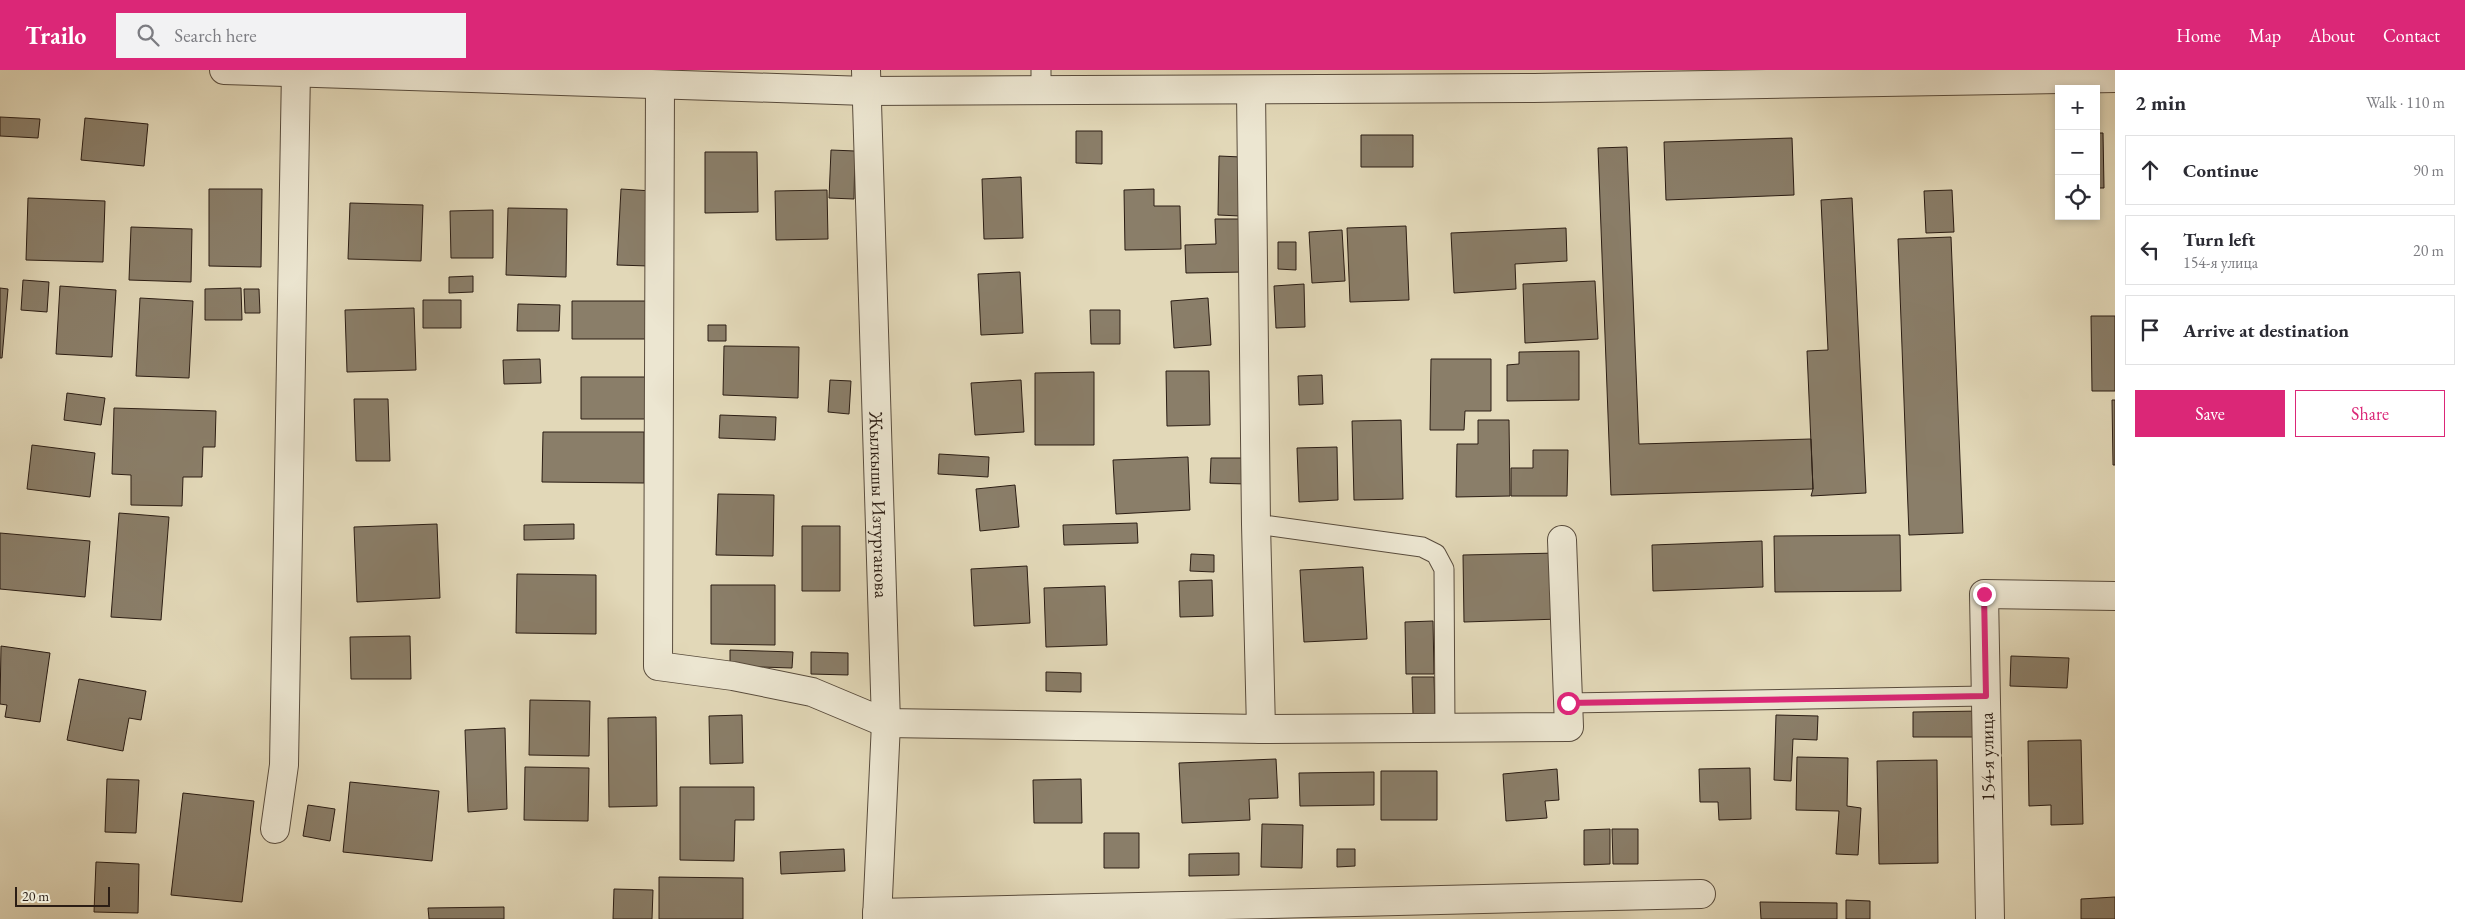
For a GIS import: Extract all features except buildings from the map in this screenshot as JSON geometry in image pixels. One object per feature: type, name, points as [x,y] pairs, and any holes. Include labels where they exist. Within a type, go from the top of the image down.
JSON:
[{"type":"street","points":[[224,70],[660,85],[866,80],[1041,81],[1251,91],[1534,79],[2115,78]]},
{"type":"street","points":[[275,830],[284,765],[296,72]]},
{"type":"street","name":"Жылкышы Изтурганова","points":[[866,80],[886,723],[877,916]]},
{"type":"street","points":[[660,85],[658,666],[733,676],[812,692],[886,723],[1261,729],[1569,728],[1562,540]]},
{"type":"street","points":[[1251,91],[1256,524],[1261,729]]},
{"type":"street","name":"154-я улица","points":[[1990,919],[1984,594],[2115,596]]},
{"type":"street","points":[[877,916],[1423,909],[1701,894]]},
{"type":"lane","points":[[1256,524],[1422,547],[1436,554],[1444,569],[1445,727]]},
{"type":"lane","points":[[1568,703],[1986,696]]},
{"type":"route","points":[[1568,703],[1986,696],[1984,594]]}]
